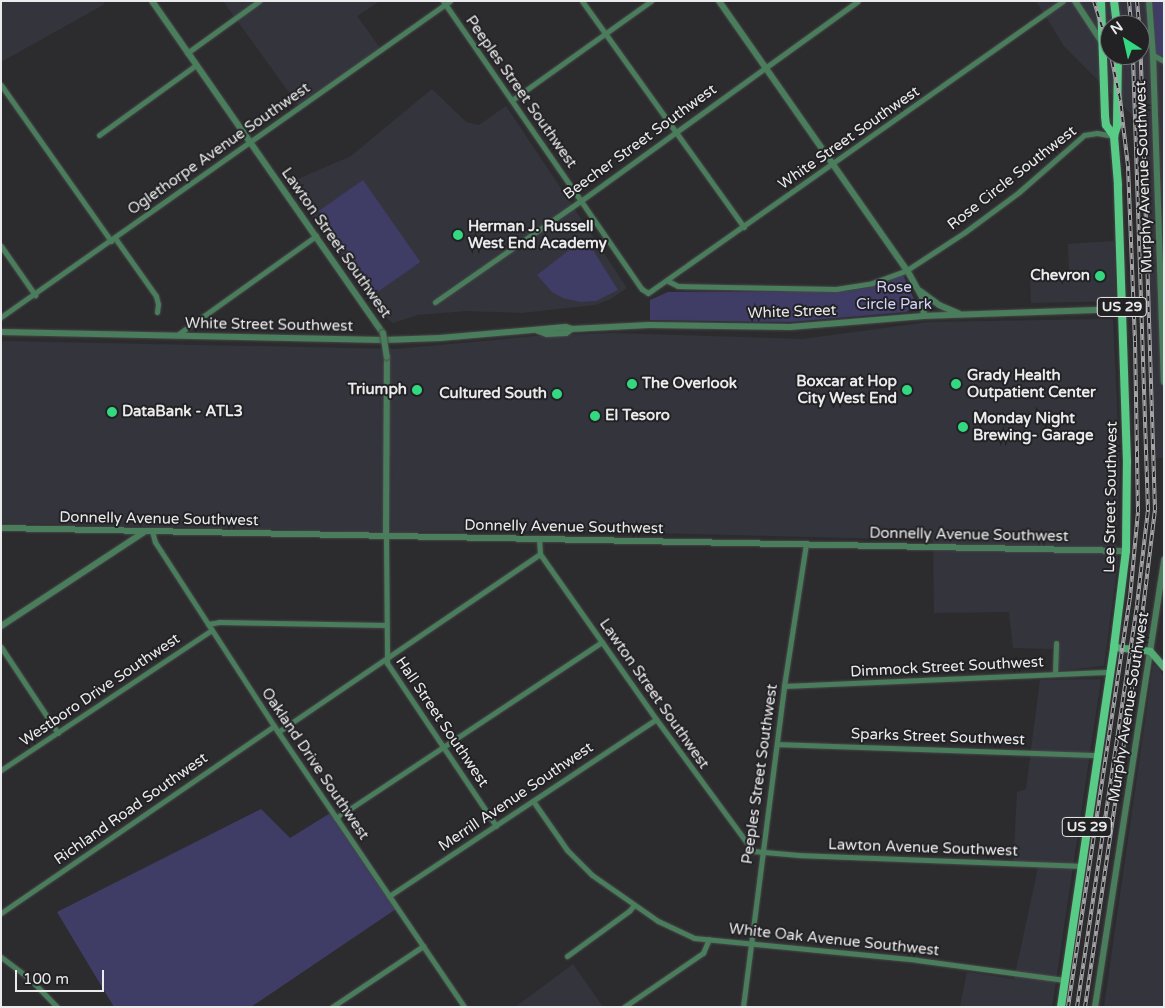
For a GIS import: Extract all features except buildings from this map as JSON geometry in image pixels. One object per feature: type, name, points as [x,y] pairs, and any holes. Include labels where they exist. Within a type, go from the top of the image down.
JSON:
[{"type":"main road","name":"US 29","points":[[1102,1],[1102,15]]},
{"type":"main road","points":[[1114,1],[1116,15]]},
{"type":"main road","name":"US 29","points":[[1104,65],[1106,125],[1114,136]]},
{"type":"main road","name":"Lee Street Southwest","points":[[1061,1007],[1111,672],[1126,551],[1128,472],[1118,185],[1114,136],[1117,126],[1119,65]]},
{"type":"main road","points":[[1114,647],[1150,651],[1164,667]]},
{"type":"street","name":"Lawton Street Southwest","points":[[152,1],[383,333],[387,357],[386,536]]},
{"type":"street","points":[[187,52],[259,1]]},
{"type":"street","points":[[582,1],[744,227]]},
{"type":"street","points":[[512,100],[651,1]]},
{"type":"street","points":[[719,1],[907,270],[922,297],[924,316]]},
{"type":"street","name":"Beecher Street Southwest","points":[[435,302],[582,200],[858,1]]},
{"type":"street","name":"White Street Southwest","points":[[648,294],[1063,1]]},
{"type":"street","points":[[1075,1],[1100,39]]},
{"type":"street","name":"Murphy Avenue Southwest","points":[[1149,1],[1153,55],[1164,382]]},
{"type":"street","name":"Peeples Street Southwest","points":[[446,2],[642,289],[648,294]]},
{"type":"street","name":"Oglethorpe Avenue Southwest","points":[[2,317],[446,2]]},
{"type":"street","points":[[1153,55],[1163,58]]},
{"type":"street","points":[[99,135],[196,65]]},
{"type":"street","points":[[1,85],[113,240],[156,296],[157,312]]},
{"type":"street","name":"Rose Circle Southwest","points":[[668,281],[678,286],[836,289],[872,283],[907,270],[973,227],[1019,192],[1084,135],[1097,133],[1114,136]]},
{"type":"street","points":[[177,335],[316,236]]},
{"type":"street","points":[[1,246],[35,295]]},
{"type":"street","points":[[918,289],[939,305],[962,314]]},
{"type":"street","name":"White Street","points":[[613,326],[790,327],[924,316],[1122,309]]},
{"type":"street","name":"White Street Southwest","points":[[1,332],[384,340],[536,331],[547,334],[566,333],[572,329],[613,326]]},
{"type":"street","name":"Donnelly Avenue Southwest","points":[[1,528],[1126,551]]},
{"type":"street","points":[[1,626],[149,531]]},
{"type":"street","name":"Oakland Drive Southwest","points":[[149,531],[274,726],[464,1007]]},
{"type":"street","name":"Hall Street Southwest","points":[[386,536],[385,658],[496,826]]},
{"type":"street","points":[[278,732],[540,554],[539,539]]},
{"type":"street","name":"Peeples Street Southwest","points":[[742,1007],[784,686],[806,544]]},
{"type":"street","name":"Lawton Street Southwest","points":[[540,554],[749,849],[763,852]]},
{"type":"street","name":"Murphy Avenue Southwest","points":[[1095,1007],[1164,559]]},
{"type":"street","points":[[208,624],[219,622],[386,625]]},
{"type":"street","name":"Westboro Drive Southwest","points":[[1,770],[212,630]]},
{"type":"street","points":[[336,818],[602,642]]},
{"type":"street","points":[[1055,674],[1056,643]]},
{"type":"street","points":[[1,647],[58,733]]},
{"type":"street","name":"Dimmock Street Southwest","points":[[784,686],[1111,672]]},
{"type":"street","name":"Merrill Avenue Southwest","points":[[390,896],[656,719]]},
{"type":"street","name":"Richland Road Southwest","points":[[1,913],[274,726]]},
{"type":"street","name":"Sparks Street Southwest","points":[[777,744],[1098,755]]},
{"type":"street","points":[[533,801],[578,863],[634,905],[682,933],[694,938],[709,939]]},
{"type":"street","name":"Lawton Avenue Southwest","points":[[763,852],[1082,866]]},
{"type":"street","points":[[567,956],[629,911],[634,905]]},
{"type":"street","name":"White Oak Avenue Southwest","points":[[624,1007],[703,953],[709,939],[917,960],[1065,980]]},
{"type":"street","points":[[332,1007],[423,946]]},
{"type":"street","points":[[1,957],[44,991],[57,1007]]},
{"type":"shaded area","points":[[1,1],[103,1],[105,4],[1,62]]},
{"type":"shaded area","points":[[223,1],[380,1],[357,16],[383,52],[301,109]]},
{"type":"shaded area","points":[[1036,1],[1149,1],[1161,58],[1164,56],[1164,458],[1153,458],[1141,124],[1064,46]]},
{"type":"shaded area","name":"Herman J. Russell West End Academy","points":[[432,89],[466,122],[479,125],[506,106],[627,288],[611,299],[595,305],[521,313],[467,311],[417,315],[393,323],[388,319],[379,305],[361,287],[289,183],[351,156]]},
{"type":"shaded area","points":[[1114,241],[1116,296],[1112,301],[1031,303],[1030,274],[1069,270],[1068,244]]},
{"type":"shaded area","points":[[1113,319],[1120,473],[1116,543],[1118,561],[1104,666],[1053,671],[1053,649],[1013,648],[1009,612],[934,613],[933,540],[576,531],[394,532],[1,523],[1,341],[397,349],[536,336],[613,333],[803,339],[929,322]]},
{"type":"shaded area","points":[[1153,665],[1156,665],[1164,677],[1164,1007],[1104,1007]]},
{"type":"shaded area","points":[[1101,679],[1052,1007],[960,1007],[967,972],[1014,979],[1038,868],[1013,867],[1017,792],[1026,789],[1040,680]]},
{"type":"shaded area","points":[[573,964],[603,1007],[515,1007],[541,988]]},
{"type":"green space","points":[[1149,1],[1164,1],[1164,56],[1161,58],[1153,55]]},
{"type":"green space","points":[[363,180],[420,262],[376,293],[319,211]]},
{"type":"green space","points":[[582,240],[588,242],[618,290],[596,301],[580,302],[563,298],[552,292],[537,275]]},
{"type":"green space","name":"Rose Circle Park","points":[[903,275],[914,299],[913,308],[906,312],[790,322],[650,320],[650,300],[668,292],[849,291],[870,287]]},
{"type":"green space","points":[[261,809],[290,838],[332,812],[396,909],[251,1007],[114,1007],[57,912]]},
{"type":"railway","points":[[1094,1],[1100,20]]},
{"type":"railway","points":[[1129,1],[1130,15]]},
{"type":"railway","points":[[1137,1],[1138,15]]},
{"type":"railway","points":[[1068,1007],[1130,598],[1138,512],[1135,341],[1128,166],[1120,99],[1113,65]]},
{"type":"railway","points":[[1077,1007],[1137,605],[1148,510],[1133,65]]},
{"type":"railway","points":[[1085,1007],[1138,650],[1155,510],[1141,65]]},
{"type":"place","name":"Herman J. Russell West End Academy","points":[[458,235]]},
{"type":"place","name":"Chevron","points":[[1100,276]]},
{"type":"place","name":"The Overlook","points":[[632,384]]},
{"type":"place","name":"Grady Health Outpatient Center","points":[[956,384]]},
{"type":"place","name":"Triumph","points":[[417,390]]},
{"type":"place","name":"Boxcar at Hop City West End","points":[[907,390]]},
{"type":"place","name":"Cultured South","points":[[557,394]]},
{"type":"place","name":"DataBank - ATL3","points":[[112,412]]},
{"type":"place","name":"El Tesoro","points":[[595,416]]},
{"type":"place","name":"Monday Night Brewing- Garage","points":[[963,427]]}]
